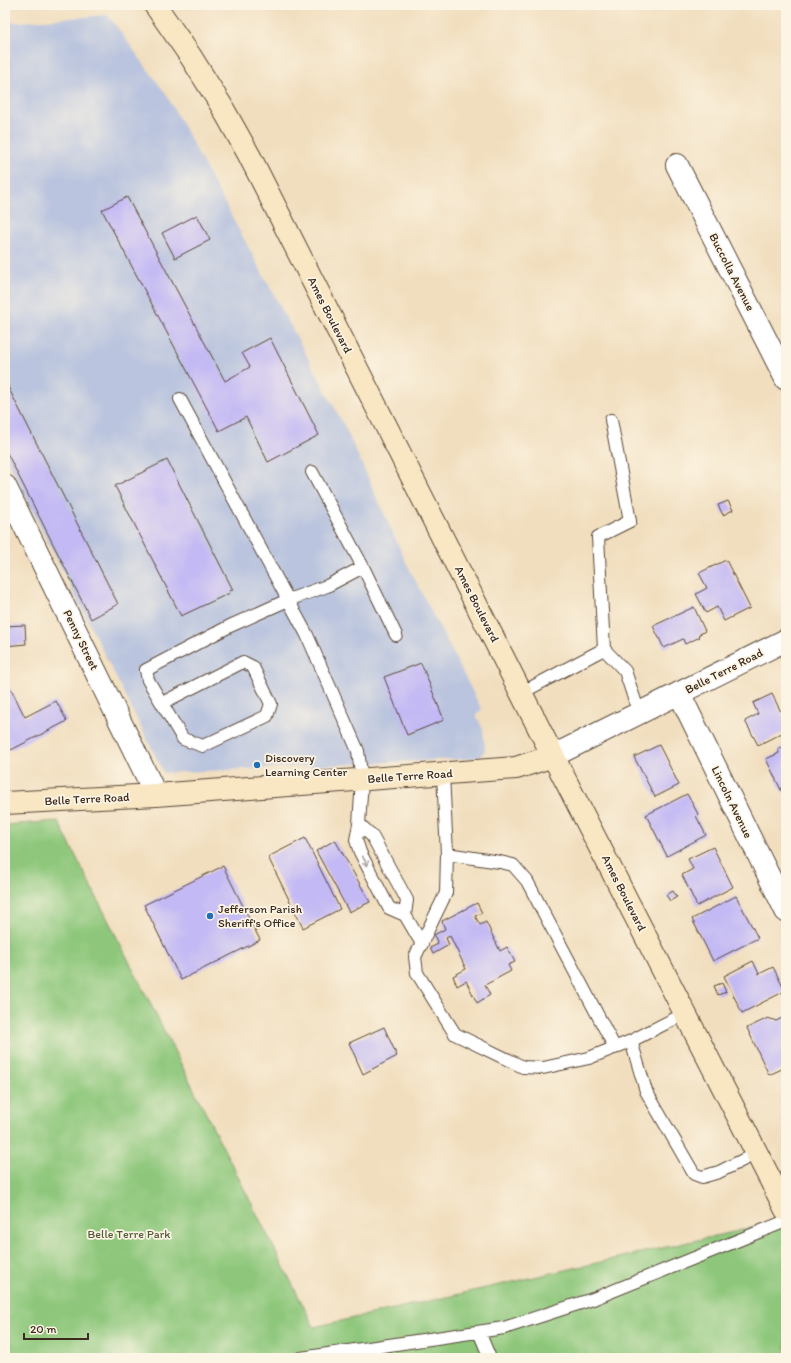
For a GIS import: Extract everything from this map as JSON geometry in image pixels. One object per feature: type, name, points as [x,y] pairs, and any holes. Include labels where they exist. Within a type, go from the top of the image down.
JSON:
[{"type":"street","name":"Ames Boulevard","points":[[155,5],[191,57],[221,105],[249,155],[553,756],[786,1210]]},
{"type":"street","name":"Buccolla Avenue","points":[[677,165],[786,379]]},
{"type":"street","name":"Penny Street","points":[[5,486],[156,795]]},
{"type":"street","name":"Belle Terre Road","points":[[5,803],[156,795],[516,768],[553,756],[786,640]]},
{"type":"street","name":"Lincoln Avenue","points":[[679,694],[786,911]]},
{"type":"lane","points":[[180,399],[307,635],[358,751],[362,780],[359,824],[356,840],[360,852],[389,908],[405,915],[422,944]]},
{"type":"lane","points":[[611,420],[630,521],[598,537],[604,649],[625,671],[639,713]]},
{"type":"lane","points":[[312,472],[363,567],[396,635]]},
{"type":"lane","points":[[162,703],[243,662],[253,667],[271,704],[267,716],[203,746],[183,739],[148,680],[146,670],[230,626],[288,600],[327,586],[363,567]]},
{"type":"lane","points":[[521,693],[604,649]]},
{"type":"lane","points":[[443,774],[447,854],[446,892],[415,957],[417,973],[456,1034],[523,1067],[543,1068],[589,1058],[631,1041],[686,1013]]},
{"type":"lane","points":[[359,824],[372,836],[407,900],[405,915]]},
{"type":"lane","points":[[447,854],[513,865],[527,881],[615,1048]]},
{"type":"lane","points":[[631,1041],[646,1091],[694,1174],[702,1177],[719,1172],[757,1153]]},
{"type":"lane","points":[[301,1358],[331,1356],[504,1328],[593,1299],[786,1220]]},
{"type":"lane","points":[[479,1332],[490,1358]]},
{"type":"shaded area","points":[[108,15],[166,94],[345,427],[405,560],[482,710],[476,714],[483,730],[485,750],[479,758],[164,773],[5,456],[5,23]]},
{"type":"green space","name":"Belle Terre Park","points":[[58,821],[314,1327],[786,1220],[786,1358],[5,1358],[5,825]]},
{"type":"building","points":[[127,197],[225,381],[250,367],[242,353],[270,338],[319,435],[268,462],[246,417],[219,431],[102,210]]},
{"type":"building","points":[[197,215],[210,240],[175,258],[162,233]]},
{"type":"building","points":[[5,381],[118,604],[91,619],[5,449]]},
{"type":"building","points":[[167,460],[233,590],[229,591],[230,593],[181,616],[115,486]]},
{"type":"building","points":[[728,501],[733,510],[723,515],[718,505]]},
{"type":"building","points":[[726,560],[750,608],[724,621],[717,607],[706,613],[696,594],[707,588],[699,573]]},
{"type":"building","points":[[5,597],[8,621],[5,622]]},
{"type":"building","points":[[694,607],[705,631],[698,635],[700,637],[685,644],[683,639],[664,648],[653,626]]},
{"type":"building","points":[[25,625],[26,644],[5,646],[5,626]]},
{"type":"building","points":[[421,663],[444,720],[407,735],[384,677]]},
{"type":"building","points":[[5,685],[11,689],[25,717],[56,701],[67,721],[11,750],[5,739]]},
{"type":"building","points":[[772,694],[786,722],[786,731],[758,745],[745,721],[758,714],[753,703]]},
{"type":"building","points":[[659,745],[679,785],[655,797],[634,757]]},
{"type":"building","points":[[786,745],[786,790],[782,792],[766,759],[779,753],[778,749]]},
{"type":"building","points":[[687,794],[698,814],[696,816],[706,835],[667,856],[646,815]]},
{"type":"building","points":[[305,838],[340,909],[303,928],[268,857]]},
{"type":"building","points":[[335,840],[370,902],[349,912],[316,851]]},
{"type":"building","points":[[713,847],[733,887],[697,906],[682,875],[693,869],[688,859]]},
{"type":"building","points":[[223,866],[260,940],[181,980],[144,905]]},
{"type":"building","points":[[673,891],[677,897],[670,901],[666,895]]},
{"type":"building","points":[[736,896],[758,938],[713,961],[692,919]]},
{"type":"building","points":[[477,903],[482,913],[475,916],[480,925],[486,922],[500,951],[507,947],[515,962],[508,965],[511,971],[485,985],[490,995],[477,1003],[466,981],[457,986],[453,976],[466,969],[450,936],[446,938],[449,945],[433,954],[430,948],[438,944],[434,935],[445,929],[442,921]]},
{"type":"building","points":[[753,961],[759,974],[773,967],[785,991],[742,1013],[724,976]]},
{"type":"building","points":[[722,983],[726,992],[718,995],[714,986]]},
{"type":"building","points":[[786,1016],[786,1067],[769,1075],[747,1028],[768,1018],[776,1021]]},
{"type":"building","points":[[384,1027],[397,1056],[363,1074],[349,1043]]},
{"type":"place","name":"Discovery Learning Center","points":[[257,765]]},
{"type":"place","name":"Jefferson Parish Sheriff's Office","points":[[210,916]]}]
